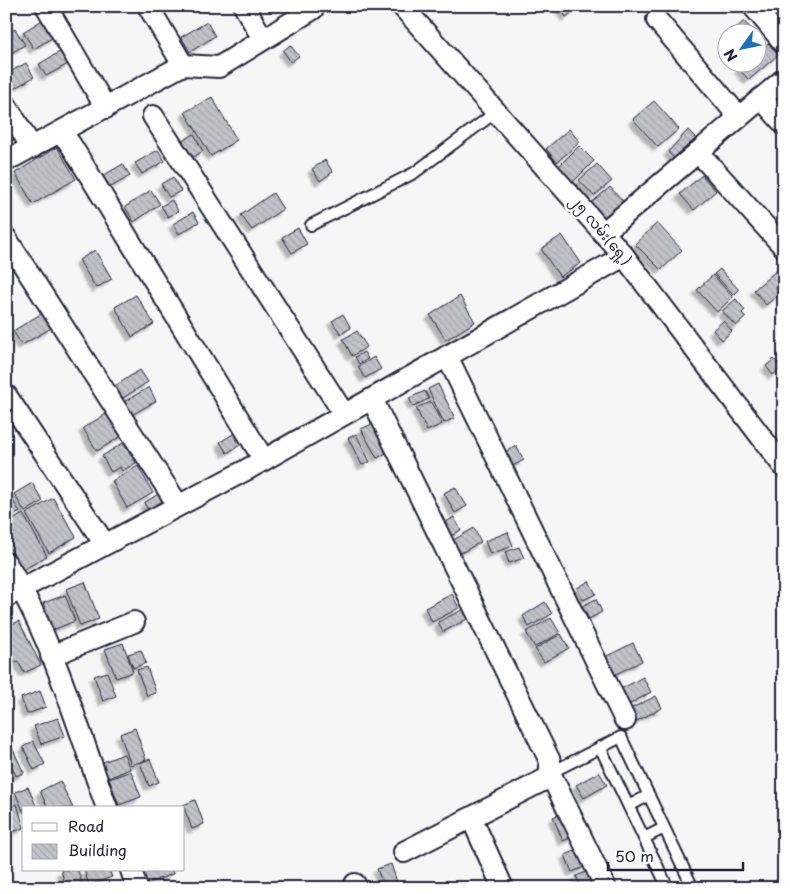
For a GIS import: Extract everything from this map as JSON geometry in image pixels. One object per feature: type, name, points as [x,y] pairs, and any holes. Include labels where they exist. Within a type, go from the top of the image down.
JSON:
[{"type":"street","points":[[46,6],[106,108]]},
{"type":"street","points":[[148,6],[183,65]]},
{"type":"street","points":[[244,6],[263,40]]},
{"type":"street","name":"၂၅ လမ်း(ရှေ့)","points":[[402,6],[624,256],[784,467]]},
{"type":"street","points":[[754,6],[784,43]]},
{"type":"street","points":[[6,162],[183,65],[218,67],[313,9]]},
{"type":"street","points":[[656,20],[739,117]]},
{"type":"street","points":[[603,233],[784,79]]},
{"type":"street","points":[[761,98],[784,124]]},
{"type":"street","points":[[6,105],[32,148]]},
{"type":"street","points":[[153,116],[344,414]]},
{"type":"street","points":[[58,135],[65,137],[71,146],[264,460]]},
{"type":"street","points":[[698,152],[784,247]]},
{"type":"street","points":[[6,238],[178,505]]},
{"type":"street","points":[[14,592],[264,460],[624,256]]},
{"type":"street","points":[[447,356],[625,720]]},
{"type":"street","points":[[6,395],[104,543]]},
{"type":"street","points":[[372,398],[550,761],[550,773],[606,888]]},
{"type":"street","points":[[6,563],[14,592],[51,656],[107,806]]},
{"type":"street","points":[[51,656],[134,622]]},
{"type":"street","points":[[404,852],[472,820],[546,779],[550,773]]},
{"type":"street","points":[[472,820],[503,888]]},
{"type":"street","points":[[132,872],[137,888]]},
{"type":"lane","points":[[310,225],[414,173],[496,112]]},
{"type":"lane","points":[[550,773],[621,737],[692,886],[688,888]]},
{"type":"lane","points":[[600,747],[668,888]]},
{"type":"lane","points":[[629,806],[649,795]]},
{"type":"lane","points":[[644,838],[664,828]]},
{"type":"building","points":[[559,6],[576,6],[578,8],[566,17]]},
{"type":"building","points":[[765,6],[784,6],[784,18],[779,23]]},
{"type":"building","points":[[44,19],[55,36],[34,49],[23,32]]},
{"type":"building","points":[[207,22],[215,36],[190,52],[181,37]]},
{"type":"building","points":[[15,29],[25,45],[6,56],[6,35]]},
{"type":"building","points":[[768,43],[778,55],[768,64]]},
{"type":"building","points":[[290,45],[299,56],[291,62],[283,51]]},
{"type":"building","points":[[63,50],[70,63],[46,76],[39,64]]},
{"type":"building","points":[[26,63],[34,77],[8,92],[6,74]]},
{"type":"building","points":[[742,72],[758,72],[749,80]]},
{"type":"building","points":[[212,97],[237,140],[211,156],[185,112]]},
{"type":"building","points":[[654,101],[679,129],[658,147],[633,119]]},
{"type":"building","points":[[569,129],[580,142],[557,162],[546,149]]},
{"type":"building","points":[[688,130],[696,138],[676,160],[668,152]]},
{"type":"building","points":[[194,134],[203,151],[192,158],[182,141]]},
{"type":"building","points":[[579,146],[594,161],[573,182],[558,167]]},
{"type":"building","points":[[57,147],[76,179],[33,204],[15,173]]},
{"type":"building","points":[[158,150],[165,161],[142,174],[135,163]]},
{"type":"building","points":[[325,160],[333,172],[320,181],[312,169]]},
{"type":"building","points":[[123,164],[130,176],[104,191],[97,179]]},
{"type":"building","points":[[597,164],[612,181],[594,196],[579,180]]},
{"type":"building","points":[[702,175],[716,191],[694,210],[680,194]]},
{"type":"building","points":[[173,177],[181,191],[169,197],[161,184]]},
{"type":"building","points":[[610,187],[623,201],[604,219],[590,204]]},
{"type":"building","points":[[151,190],[160,204],[134,222],[125,207]]},
{"type":"building","points":[[273,193],[283,209],[252,230],[241,215]]},
{"type":"building","points":[[172,200],[178,211],[168,217],[161,206]]},
{"type":"building","points":[[193,212],[199,222],[179,234],[173,224]]},
{"type":"building","points":[[657,223],[682,250],[661,270],[635,244]]},
{"type":"building","points":[[298,228],[307,244],[292,253],[282,237]]},
{"type":"building","points":[[562,235],[581,263],[560,277],[541,249]]},
{"type":"building","points":[[95,250],[112,279],[96,288],[79,260]]},
{"type":"building","points":[[720,269],[739,290],[734,295],[714,274]]},
{"type":"building","points":[[777,270],[784,279],[784,290],[766,305],[754,290]]},
{"type":"building","points":[[713,275],[733,297],[717,312],[697,290]]},
{"type":"building","points":[[136,295],[154,324],[132,337],[115,307]]},
{"type":"building","points":[[460,296],[475,322],[446,340],[430,315]]},
{"type":"building","points":[[736,299],[745,310],[742,313],[746,317],[736,326],[722,311]]},
{"type":"building","points":[[44,312],[53,327],[22,345],[13,331]]},
{"type":"building","points":[[343,314],[351,328],[341,334],[332,321]]},
{"type":"building","points":[[723,321],[732,331],[722,340],[713,330]]},
{"type":"building","points":[[357,331],[367,347],[352,356],[343,339]]},
{"type":"building","points":[[364,352],[368,359],[359,364],[355,357]]},
{"type":"building","points":[[374,357],[381,369],[365,378],[358,367]]},
{"type":"building","points":[[774,359],[782,367],[773,375],[766,366]]},
{"type":"building","points":[[140,370],[148,382],[123,398],[115,386]]},
{"type":"building","points":[[438,384],[455,418],[444,423],[428,389]]},
{"type":"building","points":[[149,387],[156,401],[130,416],[122,403]]},
{"type":"building","points":[[425,391],[429,399],[413,406],[409,398]]},
{"type":"building","points":[[431,402],[442,424],[427,431],[416,408]]},
{"type":"building","points":[[111,411],[125,434],[97,451],[83,428]]},
{"type":"building","points":[[372,424],[388,452],[377,458],[361,429]]},
{"type":"building","points":[[233,434],[240,445],[227,453],[220,442]]},
{"type":"building","points":[[356,434],[370,462],[362,465],[348,438]]},
{"type":"building","points":[[123,443],[136,463],[122,471],[120,467],[111,472],[102,456]]},
{"type":"building","points":[[516,446],[524,460],[507,469],[499,455]]},
{"type":"building","points":[[138,466],[153,493],[127,508],[112,481]]},
{"type":"building","points":[[32,483],[43,501],[25,512],[14,494]]},
{"type":"building","points":[[455,487],[467,506],[455,513],[444,493]]},
{"type":"building","points":[[8,493],[20,512],[6,520],[6,495]]},
{"type":"building","points":[[158,494],[163,502],[149,511],[144,503]]},
{"type":"building","points":[[53,498],[76,537],[49,553],[26,514]]},
{"type":"building","points":[[23,514],[47,556],[23,570],[6,542],[6,524]]},
{"type":"building","points":[[454,517],[461,530],[448,538],[441,525]]},
{"type":"building","points":[[474,528],[481,542],[457,555],[450,542]]},
{"type":"building","points":[[508,532],[513,546],[490,554],[485,541]]},
{"type":"building","points":[[519,547],[524,558],[509,563],[505,552]]},
{"type":"building","points":[[589,581],[596,594],[583,600],[577,588]]},
{"type":"building","points":[[85,582],[99,619],[80,626],[66,589]]},
{"type":"building","points":[[452,594],[459,608],[432,622],[425,608]]},
{"type":"building","points":[[65,595],[75,621],[53,630],[43,603]]},
{"type":"building","points":[[596,599],[602,612],[589,619],[582,606]]},
{"type":"building","points":[[545,602],[552,614],[529,627],[523,616]]},
{"type":"building","points":[[464,609],[469,618],[443,632],[438,622]]},
{"type":"building","points":[[551,618],[560,633],[535,647],[526,632]]},
{"type":"building","points":[[19,621],[41,665],[24,673],[18,661],[7,666],[13,679],[6,682],[6,627]]},
{"type":"building","points":[[561,634],[569,648],[544,662],[535,649]]},
{"type":"building","points":[[123,643],[133,672],[116,678],[105,649]]},
{"type":"building","points":[[633,643],[642,661],[614,675],[605,657]]},
{"type":"building","points":[[141,650],[146,663],[133,668],[128,654]]},
{"type":"building","points":[[147,667],[156,693],[147,696],[137,670]]},
{"type":"building","points":[[107,672],[116,696],[103,701],[94,676]]},
{"type":"building","points":[[643,677],[651,692],[621,709],[612,694]]},
{"type":"building","points":[[40,691],[46,707],[27,714],[21,698]]},
{"type":"building","points":[[656,696],[662,708],[633,723],[626,711]]},
{"type":"building","points":[[58,718],[65,736],[41,744],[34,726]]},
{"type":"building","points":[[135,728],[146,760],[131,765],[120,734]]},
{"type":"building","points":[[9,741],[24,773],[16,776],[6,756],[6,742]]},
{"type":"building","points":[[33,741],[45,764],[34,770],[23,747]]},
{"type":"building","points":[[124,754],[130,769],[106,779],[100,763]]},
{"type":"building","points":[[150,759],[159,782],[149,786],[140,763]]},
{"type":"building","points":[[131,771],[141,797],[119,805],[109,779]]},
{"type":"building","points":[[599,772],[607,785],[584,798],[576,785]]},
{"type":"building","points":[[60,781],[72,806],[47,806],[40,791]]},
{"type":"building","points":[[28,787],[36,806],[22,806],[22,808],[15,792]]},
{"type":"building","points":[[195,800],[204,824],[192,829],[185,806],[183,805]]},
{"type":"building","points":[[17,804],[22,829],[6,834],[6,808]]},
{"type":"building","points":[[566,811],[577,835],[563,841],[553,817]]},
{"type":"building","points":[[580,849],[587,866],[572,872],[565,855]]},
{"type":"building","points":[[391,864],[397,882],[384,887],[377,869]]},
{"type":"building","points":[[591,870],[597,883],[581,888],[576,876]]},
{"type":"building","points":[[62,872],[79,872],[83,888],[66,888]]},
{"type":"building","points":[[85,872],[110,872],[112,877],[89,885]]},
{"type":"building","points":[[141,872],[172,872],[173,874],[145,884]]}]
